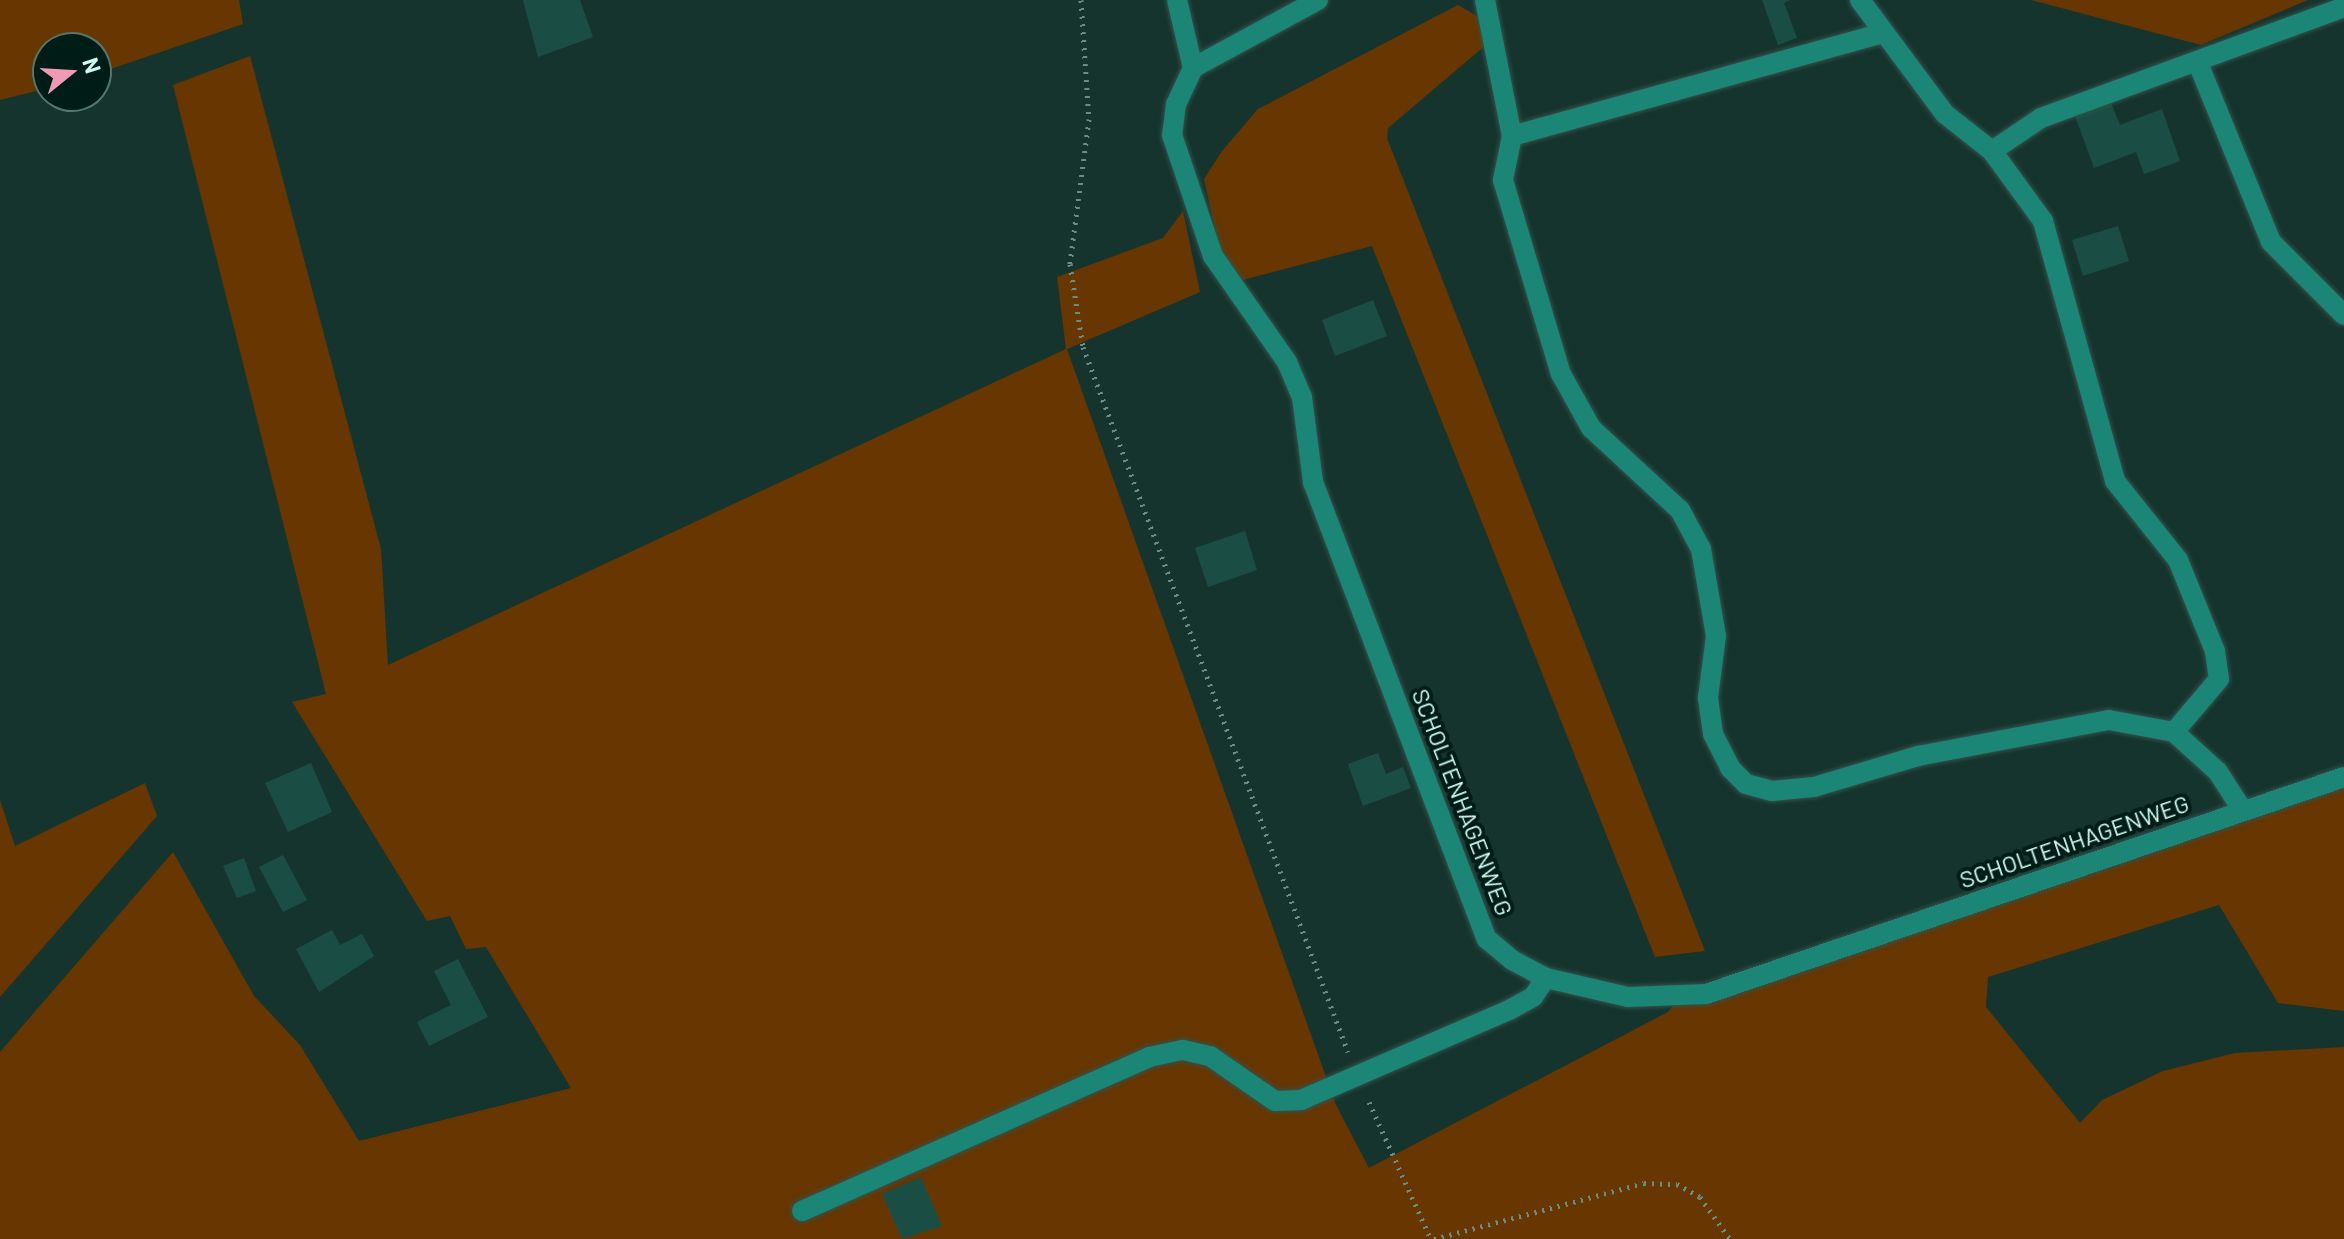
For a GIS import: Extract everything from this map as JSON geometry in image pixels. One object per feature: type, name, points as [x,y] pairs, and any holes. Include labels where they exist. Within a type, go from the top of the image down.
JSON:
[{"type":"lane","points":[[1177,0],[1193,68],[1318,0]]},
{"type":"lane","points":[[1860,0],[1881,34],[1945,114],[1992,151],[2043,221],[2115,481],[2178,560],[2215,651],[2219,679],[2174,732]]},
{"type":"lane","points":[[1480,1],[1512,136],[1503,180],[1573,403],[1680,510],[1701,549],[1713,590],[1713,734],[1746,784],[1772,791],[1814,787],[1918,756],[2109,720],[2174,732],[2218,772],[2243,811]]},
{"type":"lane","points":[[1992,151],[2041,118],[2344,7]]},
{"type":"lane","points":[[1512,136],[1881,34]]},
{"type":"lane","points":[[2198,63],[2271,242],[2344,315]]},
{"type":"lane","name":"SCHOLTENHAGENWEG","points":[[1193,68],[1176,104],[1172,135],[1188,196],[1213,256],[1302,397],[1313,482],[1487,939],[1546,978],[1628,997],[1706,994],[2344,777]]},
{"type":"lane","points":[[802,1211],[1149,1057],[1183,1050],[1210,1056],[1275,1101],[1301,1100],[1533,997],[1546,978]]},
{"type":"path","points":[[1081,0],[1089,119],[1070,264],[1083,347],[1354,1079],[1433,1239],[1644,1183],[1677,1184],[1700,1197],[1730,1239]]},
{"type":"shaded area","points":[[0,0],[239,0],[243,24],[112,69],[112,32],[32,32],[32,92],[0,100]]},
{"type":"shaded area","points":[[2031,0],[2308,0],[2201,45]]},
{"type":"shaded area","points":[[1458,5],[1482,19],[1487,44],[1388,128],[1387,138],[1705,951],[1655,957],[1372,246],[1227,284],[1204,179],[1222,151],[1258,109]]},
{"type":"shaded area","points":[[250,56],[381,549],[388,665],[1066,349],[1057,277],[1163,238],[1183,211],[1200,292],[1067,349],[1336,1105],[1369,1168],[1668,1012],[1680,997],[2344,787],[2344,1011],[2278,1003],[2219,905],[1988,977],[1986,1007],[2080,1123],[2102,1100],[2163,1071],[2235,1053],[2344,1047],[2344,1239],[0,1239],[0,1052],[173,852],[254,996],[300,1045],[359,1141],[571,1088],[486,947],[466,949],[450,916],[427,921],[292,702],[326,694],[173,85]]},
{"type":"shaded area","points":[[145,783],[157,816],[0,997],[0,800],[15,846]]},
{"type":"building","points":[[523,0],[580,0],[593,37],[538,57]]},
{"type":"building","points":[[1762,0],[1790,0],[1784,3],[1797,38],[1778,45]]},
{"type":"building","points":[[2111,103],[2120,125],[2162,109],[2180,161],[2144,174],[2136,152],[2094,168],[2075,116]]},
{"type":"building","points":[[2118,226],[2129,261],[2083,276],[2072,240]]},
{"type":"building","points":[[1373,300],[1387,336],[1335,356],[1322,320]]},
{"type":"building","points":[[1245,531],[1257,570],[1208,587],[1195,548]]},
{"type":"building","points":[[1378,753],[1386,774],[1403,767],[1411,788],[1363,806],[1348,764]]},
{"type":"building","points":[[311,763],[332,812],[288,832],[265,783]]},
{"type":"building","points":[[283,855],[307,900],[283,912],[259,867]]},
{"type":"building","points":[[244,858],[256,891],[237,898],[223,866]]},
{"type":"building","points":[[332,930],[340,945],[362,934],[374,956],[319,992],[296,949]]},
{"type":"building","points":[[458,959],[488,1017],[429,1046],[417,1022],[451,1005],[434,971]]},
{"type":"building","points":[[921,1177],[942,1226],[902,1239],[882,1194]]}]
